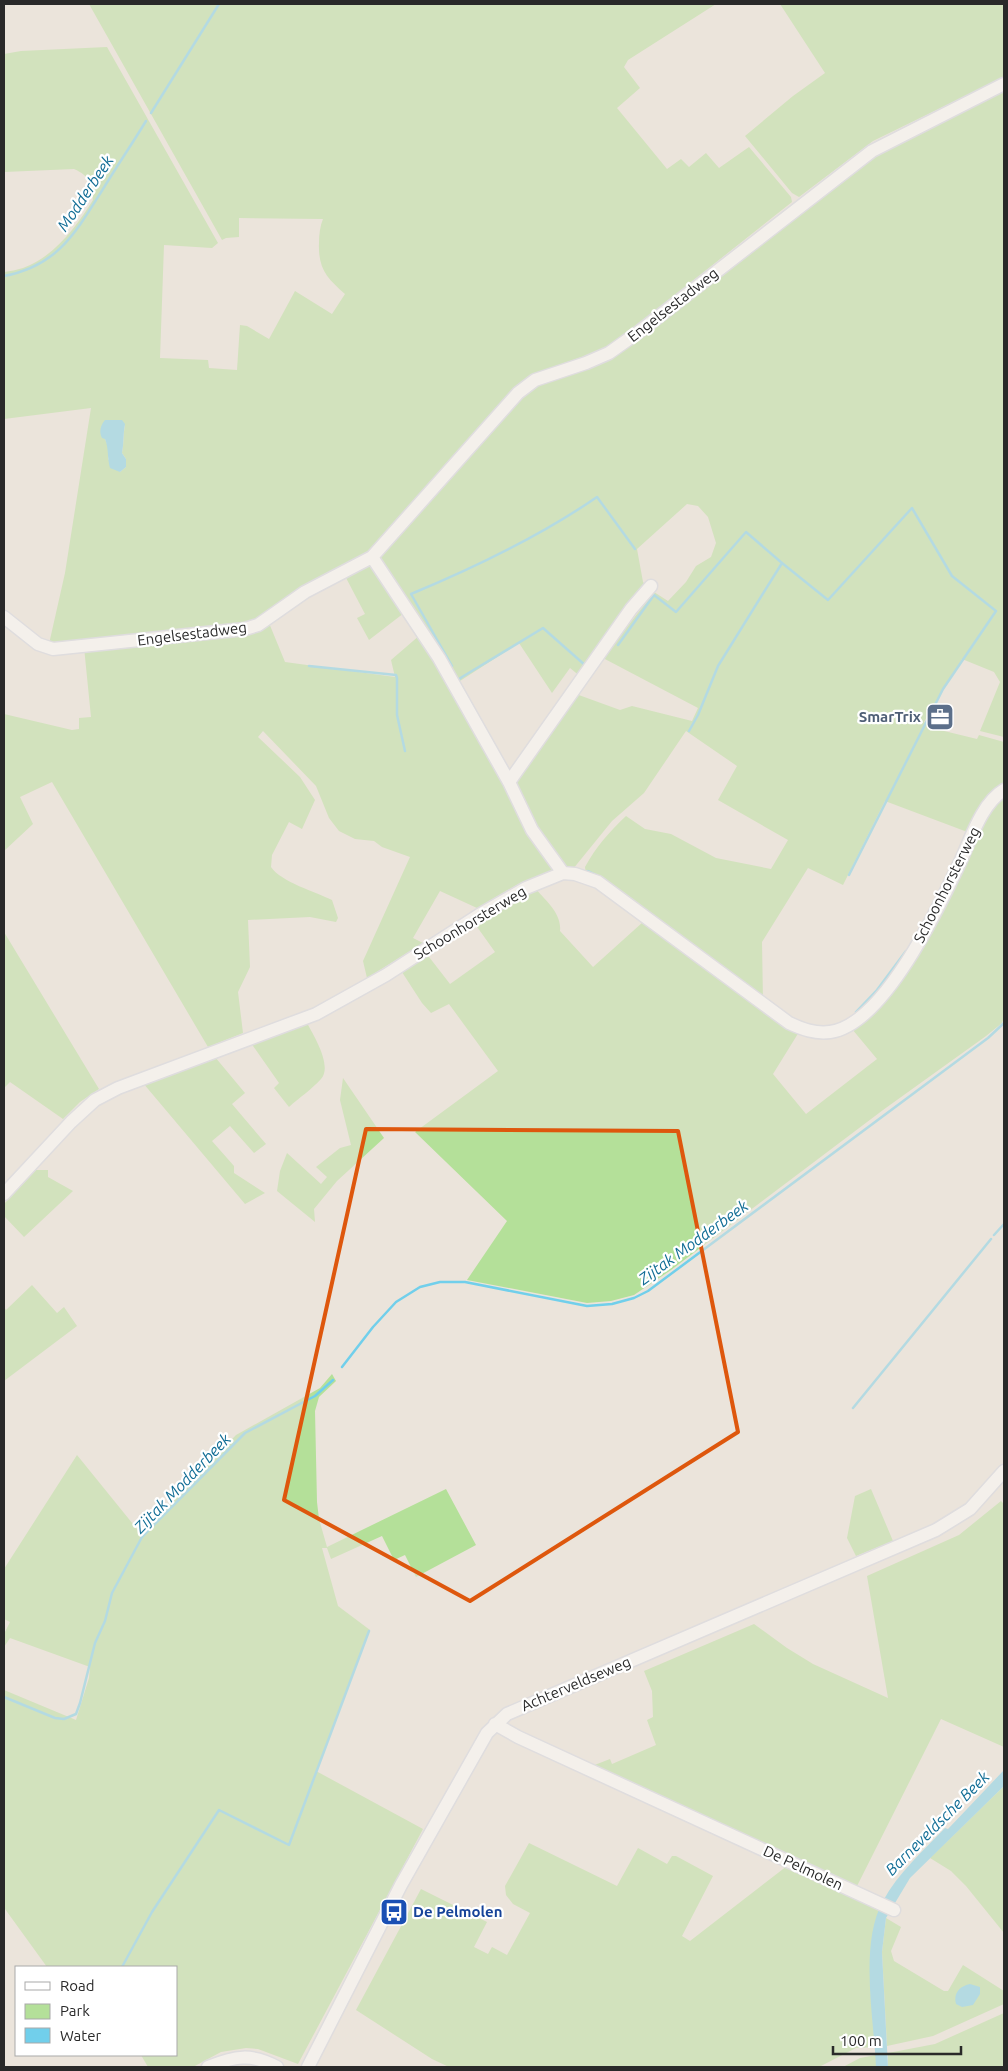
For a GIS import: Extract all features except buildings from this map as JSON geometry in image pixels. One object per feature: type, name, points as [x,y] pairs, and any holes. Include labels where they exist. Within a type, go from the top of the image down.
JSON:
[{"type":"street","name":"Engelsestadweg","points":[[4,617],[38,644],[53,649],[245,629],[258,625],[305,592],[372,557],[524,389],[535,380],[586,363],[609,353],[872,151],[1004,84]]},
{"type":"street","points":[[372,557],[439,658],[509,782],[539,842],[563,874]]},
{"type":"street","points":[[509,782],[632,609],[651,586]]},
{"type":"street","name":"Schoonhorsterweg","points":[[4,1194],[71,1122],[95,1100],[118,1088],[316,1014],[386,976],[479,915],[526,888],[563,874],[575,874],[598,882],[783,1020],[812,1031],[831,1032],[847,1026],[867,1011],[910,956],[933,919],[983,814],[1000,792],[1004,790]]},
{"type":"street","name":"Achterveldseweg","points":[[308,2067],[401,1885],[487,1733],[495,1724],[507,1714],[936,1530],[970,1509],[1004,1471]]},
{"type":"street","name":"De Pelmolen","points":[[495,1724],[518,1737],[894,1910]]},
{"type":"street","points":[[208,2067],[240,2057],[256,2058],[277,2067]]},
{"type":"highlighted area","points":[[366,1129],[678,1131],[738,1432],[470,1601],[284,1500]]},
{"type":"green space","points":[[89,4],[716,4],[628,60],[624,67],[640,88],[617,108],[667,169],[681,159],[689,167],[706,153],[719,168],[749,147],[791,197],[792,202],[613,344],[530,375],[508,397],[373,550],[258,622],[49,644],[65,573],[91,408],[4,419],[4,272],[21,269],[55,249],[80,220],[93,200],[89,181],[74,169],[4,172],[4,54],[21,51],[107,47],[218,243],[212,248],[164,245],[160,358],[208,360],[209,368],[237,370],[240,325],[247,326],[269,339],[295,291],[332,314],[345,294],[329,278],[320,260],[319,240],[323,219],[239,218],[239,237],[222,240]],"holes":[[[125,425],[122,453],[126,459],[126,467],[120,472],[108,459],[109,449],[105,439]]]},
{"type":"green space","points":[[780,4],[1004,4],[1004,77],[873,141],[799,197],[792,193],[745,136],[793,96],[825,73]]},
{"type":"green space","points":[[1004,84],[1004,737],[980,731],[1000,682],[994,672],[962,659],[924,722],[940,730],[977,739],[979,735],[1004,742],[1004,788],[970,833],[885,801],[843,885],[808,868],[762,942],[763,1002],[586,875],[585,867],[603,840],[626,816],[645,829],[671,834],[716,858],[771,869],[788,840],[718,800],[737,766],[686,731],[644,793],[612,821],[573,869],[565,869],[550,852],[514,784],[576,694],[620,710],[632,706],[692,721],[698,708],[603,658],[654,592],[668,601],[686,582],[696,566],[711,557],[716,543],[708,517],[698,506],[687,504],[637,549],[643,582],[648,588],[581,677],[570,668],[552,693],[519,643],[460,681],[378,554],[527,384],[612,355],[865,155]]},
{"type":"green space","points":[[368,562],[404,613],[369,640],[357,618],[365,614],[344,574]]},
{"type":"green space","points":[[269,623],[285,662],[395,677],[391,660],[420,635],[556,870],[520,883],[477,908],[440,891],[413,938],[423,943],[367,978],[363,961],[410,857],[382,847],[374,841],[355,839],[339,831],[329,818],[316,786],[263,731],[258,737],[300,777],[315,800],[302,829],[289,822],[272,855],[271,867],[290,882],[332,900],[338,918],[336,922],[310,917],[248,920],[250,967],[238,992],[243,1033],[208,1047],[52,782],[20,797],[33,824],[4,851],[4,714],[72,730],[79,729],[79,718],[91,717],[84,647]]},
{"type":"green space","points":[[1004,793],[1004,1018],[1002,1023],[671,1270],[634,1295],[611,1301],[587,1303],[467,1280],[507,1221],[415,1132],[498,1071],[449,1004],[431,1013],[422,1003],[400,969],[426,953],[450,984],[495,952],[475,924],[534,887],[556,913],[560,924],[560,931],[593,967],[643,922],[799,1032],[773,1074],[806,1114],[877,1059],[852,1029],[882,997],[977,829]]},
{"type":"green space","points":[[4,932],[99,1089],[80,1102],[63,1119],[10,1082],[4,1088]]},
{"type":"green space","points":[[306,1021],[321,1050],[325,1066],[324,1073],[317,1083],[289,1107],[274,1088],[279,1083],[251,1043]]},
{"type":"green space","points":[[215,1057],[245,1093],[232,1104],[266,1144],[254,1153],[230,1126],[212,1141],[234,1166],[234,1173],[265,1193],[245,1204],[143,1083]]},
{"type":"green space","points":[[343,1078],[384,1138],[337,1181],[314,1209],[315,1222],[277,1191],[280,1171],[287,1153],[321,1184],[327,1177],[316,1167],[340,1148],[351,1145],[340,1100]]},
{"type":"green space","points":[[36,1170],[48,1170],[48,1177],[73,1191],[24,1237],[4,1216],[4,1204]]},
{"type":"green space","points":[[32,1285],[57,1313],[64,1307],[77,1326],[4,1381],[4,1307],[6,1310]]},
{"type":"green space","points":[[332,1374],[336,1381],[319,1397],[315,1411],[317,1502],[319,1519],[327,1547],[446,1489],[476,1545],[416,1577],[405,1555],[394,1560],[382,1536],[331,1559],[327,1548],[322,1548],[338,1606],[370,1630],[316,1771],[423,1829],[298,2064],[258,2049],[246,2048],[221,2052],[193,2067],[148,2067],[142,2056],[178,2056],[178,1966],[46,1966],[5,1909],[4,1914],[4,1690],[76,1720],[89,1678],[90,1667],[10,1638],[4,1647],[4,1634],[10,1622],[4,1619],[4,1569],[77,1455],[141,1534],[236,1435],[320,1388]]},
{"type":"green space","points":[[871,1489],[893,1541],[856,1556],[847,1538],[855,1496]]},
{"type":"green space","points":[[1001,1501],[1004,1504],[1004,1747],[941,1719],[855,1890],[592,1766],[610,1759],[612,1764],[656,1745],[647,1720],[653,1717],[652,1691],[644,1671],[754,1624],[813,1664],[888,1698],[867,1576],[959,1535]]},
{"type":"green space","points":[[1004,1786],[1004,1933],[966,1886],[951,1871],[930,1858]]},
{"type":"green space","points":[[529,1843],[617,1886],[638,1848],[667,1864],[672,1856],[676,1856],[713,1876],[682,1936],[690,1941],[787,1866],[880,1909],[874,2030],[875,2047],[856,2048],[819,2067],[449,2067],[432,2059],[356,2010],[421,1889],[487,1922],[474,1947],[488,1954],[492,1947],[507,1955],[530,1913],[513,1904],[506,1895],[505,1886]]},
{"type":"green space","points":[[886,1918],[901,1927],[891,1951],[894,1961],[944,1991],[948,1991],[963,1965],[1004,1991],[1004,2004],[933,2036],[887,2046],[882,1952]]},
{"type":"green space","points":[[1004,2013],[1004,2067],[888,2067],[888,2053],[935,2044]]},
{"type":"green space","points":[[876,2055],[876,2067],[843,2067],[860,2058]]},
{"type":"water","points":[[105,420],[122,420],[125,424],[122,453],[126,459],[126,467],[120,472],[110,468],[105,439],[100,434]]},
{"type":"water","points":[[1004,1770],[1004,1786],[910,1878],[886,1918],[882,1952],[888,2067],[876,2067],[871,2005],[870,1960],[876,1919],[883,1901],[911,1863],[945,1828],[948,1829]]},
{"type":"water","points":[[970,1984],[980,1987],[980,1994],[973,2005],[962,2007],[956,2004],[956,1993],[963,1986]]},
{"type":"waterway","name":"Modderbeek","points":[[151,113],[219,4]]},
{"type":"waterway","name":"Modderbeek","points":[[4,276],[23,271],[38,264],[64,245],[84,219],[146,121]]},
{"type":"waterway","points":[[452,666],[411,594],[507,550],[553,525],[597,497],[635,549]]},
{"type":"waterway","points":[[689,731],[698,715],[718,666],[782,563],[828,600],[912,508],[952,576],[996,611],[943,689],[849,875]]},
{"type":"waterway","points":[[618,645],[654,595],[676,612],[746,532],[782,563]]},
{"type":"waterway","points":[[459,683],[458,680],[462,677],[543,628],[586,666]]},
{"type":"waterway","points":[[309,666],[396,675],[397,715],[405,751]]},
{"type":"waterway","points":[[588,871],[596,875]]},
{"type":"waterway","points":[[856,1012],[877,990],[906,951]]},
{"type":"waterway","name":"Zijtak Modderbeek","points":[[342,1367],[373,1327],[396,1302],[420,1287],[440,1282],[465,1282],[587,1306],[612,1304],[634,1298],[648,1291],[988,1038],[1004,1023]]},
{"type":"waterway","points":[[994,1235],[1004,1224]]},
{"type":"waterway","points":[[853,1408],[991,1239]]},
{"type":"waterway","name":"Zijtak Modderbeek","points":[[4,1697],[55,1718],[64,1719],[76,1714],[95,1643],[105,1621],[112,1593],[142,1537],[245,1433],[315,1396],[333,1380]]},
{"type":"waterway","points":[[123,1966],[152,1912],[219,1810],[289,1845],[369,1631]]},
{"type":"place","name":"SmarTrix","points":[[940,717]]},
{"type":"place","name":"De Pelmolen","points":[[394,1912]]},
{"type":"water label","name":"Barneveldsche Beek","points":[[937,1823]]}]
